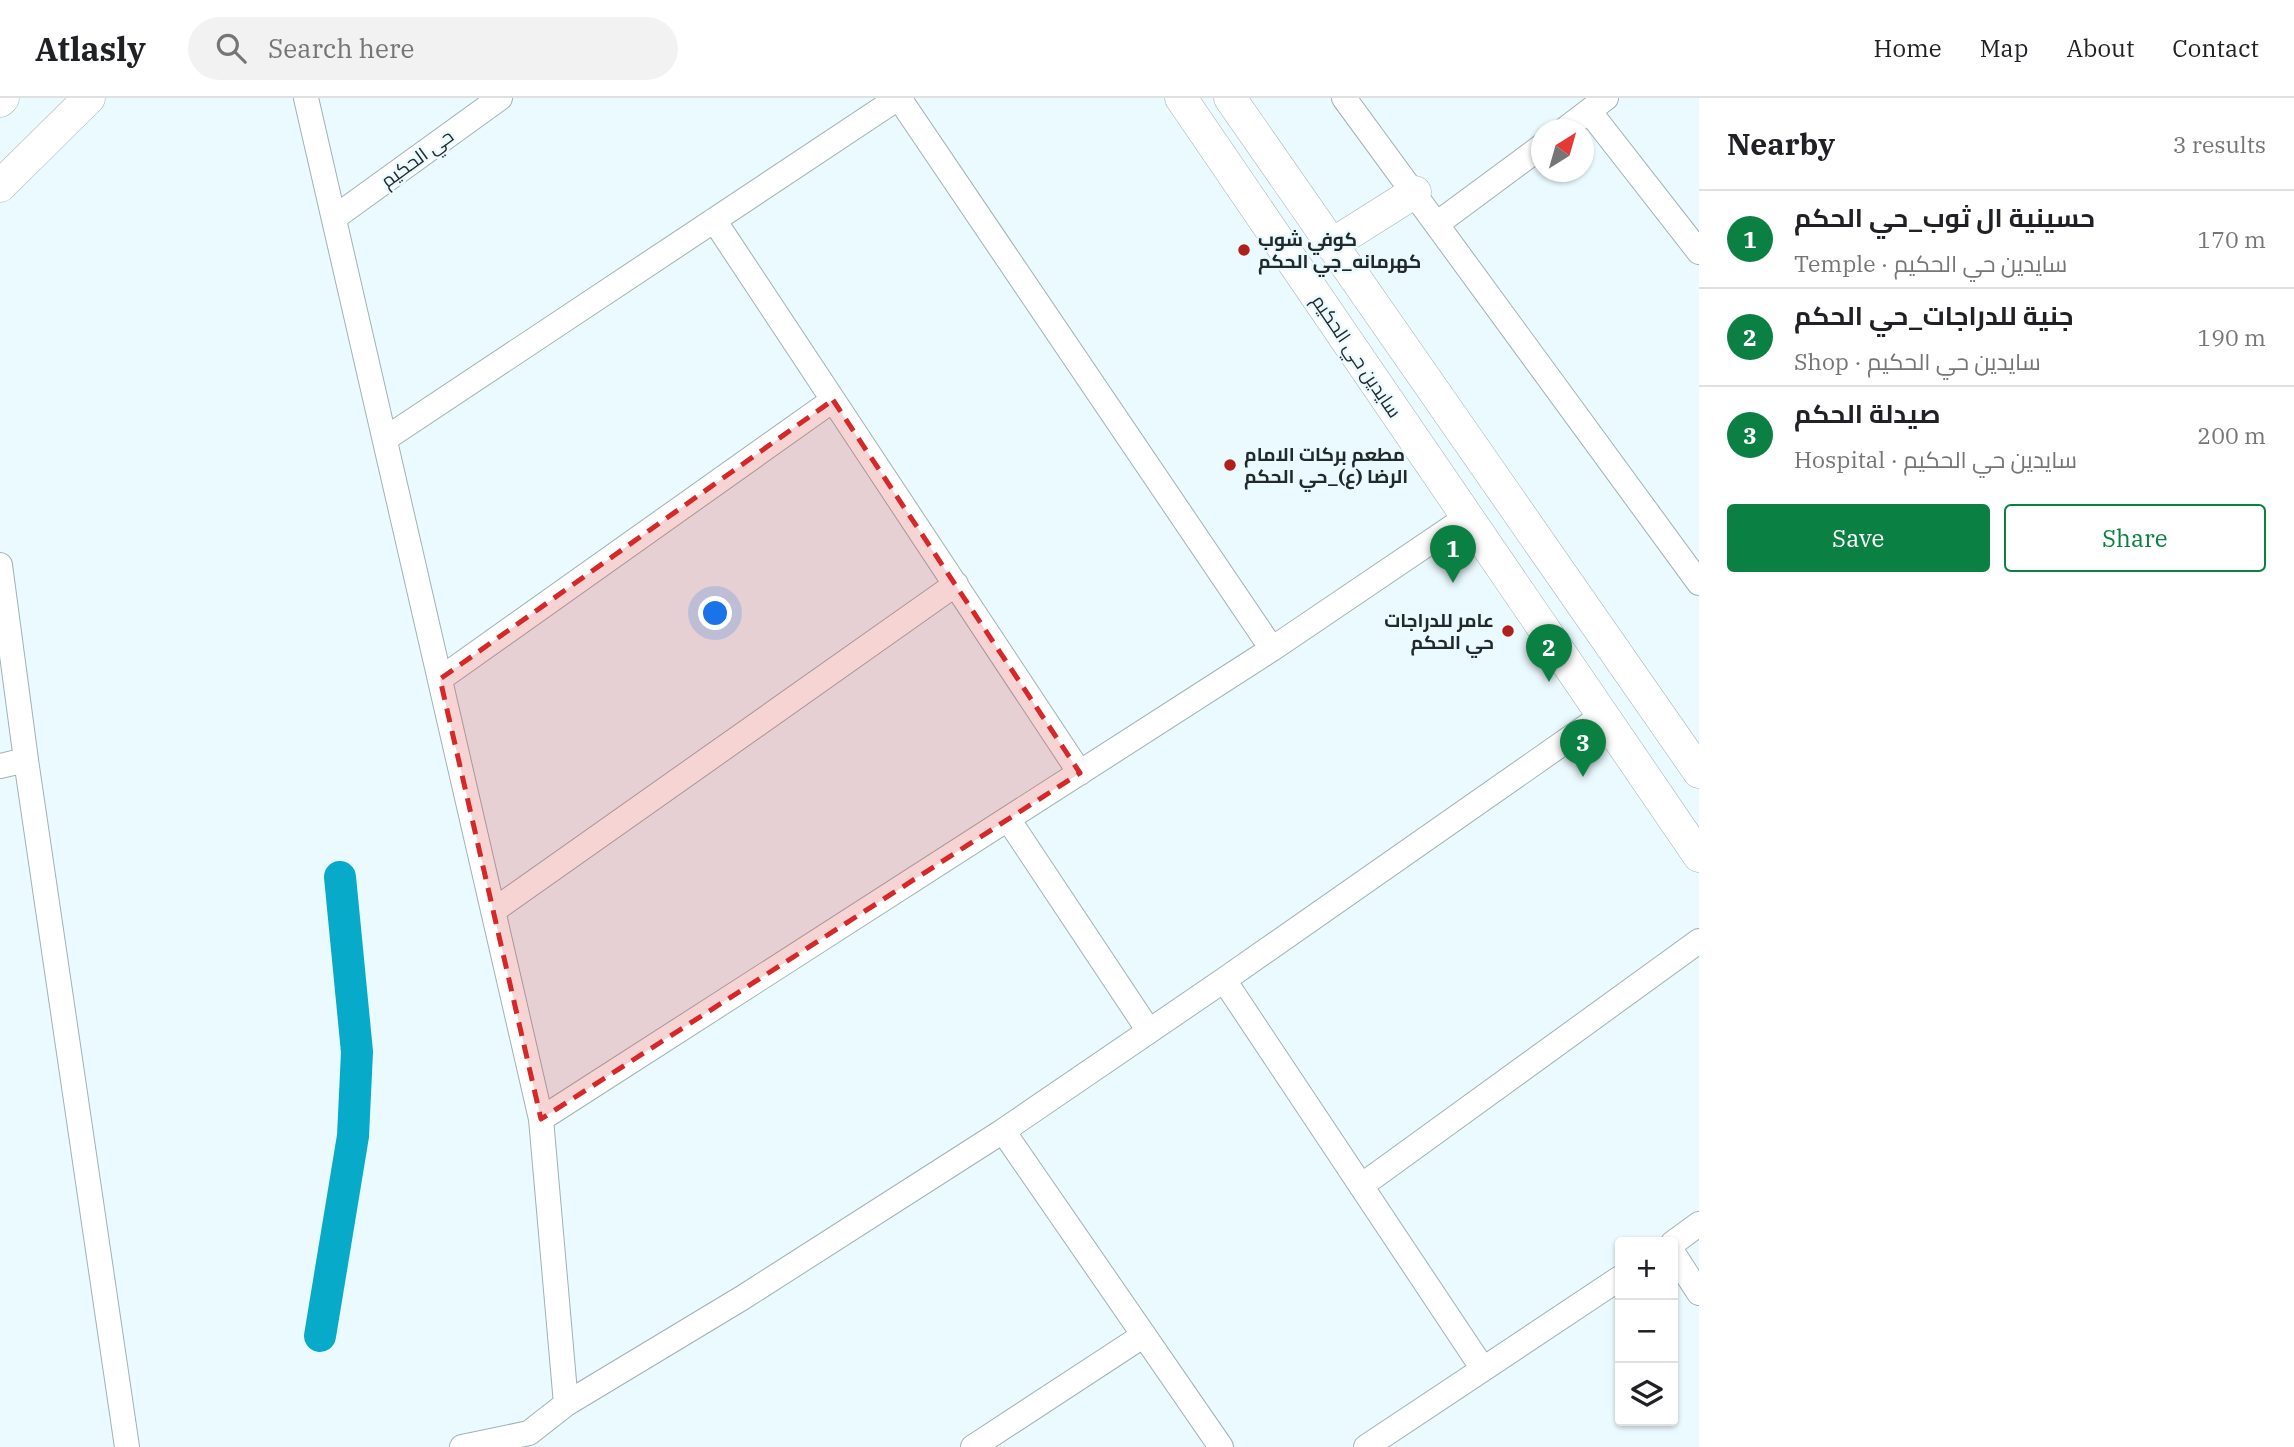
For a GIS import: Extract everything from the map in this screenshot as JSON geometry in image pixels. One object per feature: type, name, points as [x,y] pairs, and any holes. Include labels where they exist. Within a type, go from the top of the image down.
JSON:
[{"type":"street","points":[[0,186],[89,98]]},
{"type":"street","points":[[306,98],[541,1119],[566,1404]]},
{"type":"street","name":"حي الحكيم","points":[[334,218],[500,98]]},
{"type":"street","points":[[385,439],[898,98],[1272,649]]},
{"type":"street","name":"سايدين حي الحكيم","points":[[1181,98],[1699,856]]},
{"type":"street","points":[[1230,98],[1699,772]]},
{"type":"street","points":[[1344,98],[1699,583]]},
{"type":"street","points":[[1577,119],[1597,104],[1699,252]]},
{"type":"street","points":[[1438,223],[1531,154]]},
{"type":"street","points":[[1331,245],[1415,192]]},
{"type":"street","points":[[715,220],[1080,773]]},
{"type":"street","points":[[440,679],[833,400]]},
{"type":"street","points":[[541,1119],[1272,649],[1467,517]]},
{"type":"street","points":[[0,565],[127,1447]]},
{"type":"street","points":[[1527,604],[1564,580]]},
{"type":"street","points":[[493,911],[956,584]]},
{"type":"street","points":[[462,1447],[531,1440],[566,1404],[742,1297],[1003,1131],[1603,715]]},
{"type":"street","points":[[0,766],[26,760]]},
{"type":"street","points":[[1008,819],[1149,1031]]},
{"type":"street","points":[[1361,1186],[1699,941]]},
{"type":"street","points":[[1224,980],[1483,1369]]},
{"type":"street","points":[[1003,1131],[1221,1447]]},
{"type":"street","points":[[1678,1239],[1699,1224]]},
{"type":"street","points":[[1678,1261],[1699,1293]]},
{"type":"street","points":[[1366,1447],[1615,1281]]},
{"type":"street","points":[[973,1447],[1143,1335]]},
{"type":"highlighted area","points":[[833,400],[1080,773],[541,1119],[440,679]]},
{"type":"waterway","points":[[320,1336],[353,1136],[357,1052],[340,877]]},
{"type":"place","name":"كوفي شوب كهرمانه_جي الحكم","points":[[1244,250]]},
{"type":"place","name":"مطعم بركات الامام الرضا (ع)_حي الحكم","points":[[1230,465]]},
{"type":"place","name":"حسينية ال ثوب_حي الحكم","points":[[1453,583]]},
{"type":"place","name":"عامر للدراجات حي الحكم","points":[[1508,631]]},
{"type":"place","name":"جنية للدراجات_حي الحكم","points":[[1549,682]]},
{"type":"place","name":"صيدلة الحكم","points":[[1583,777]]}]
